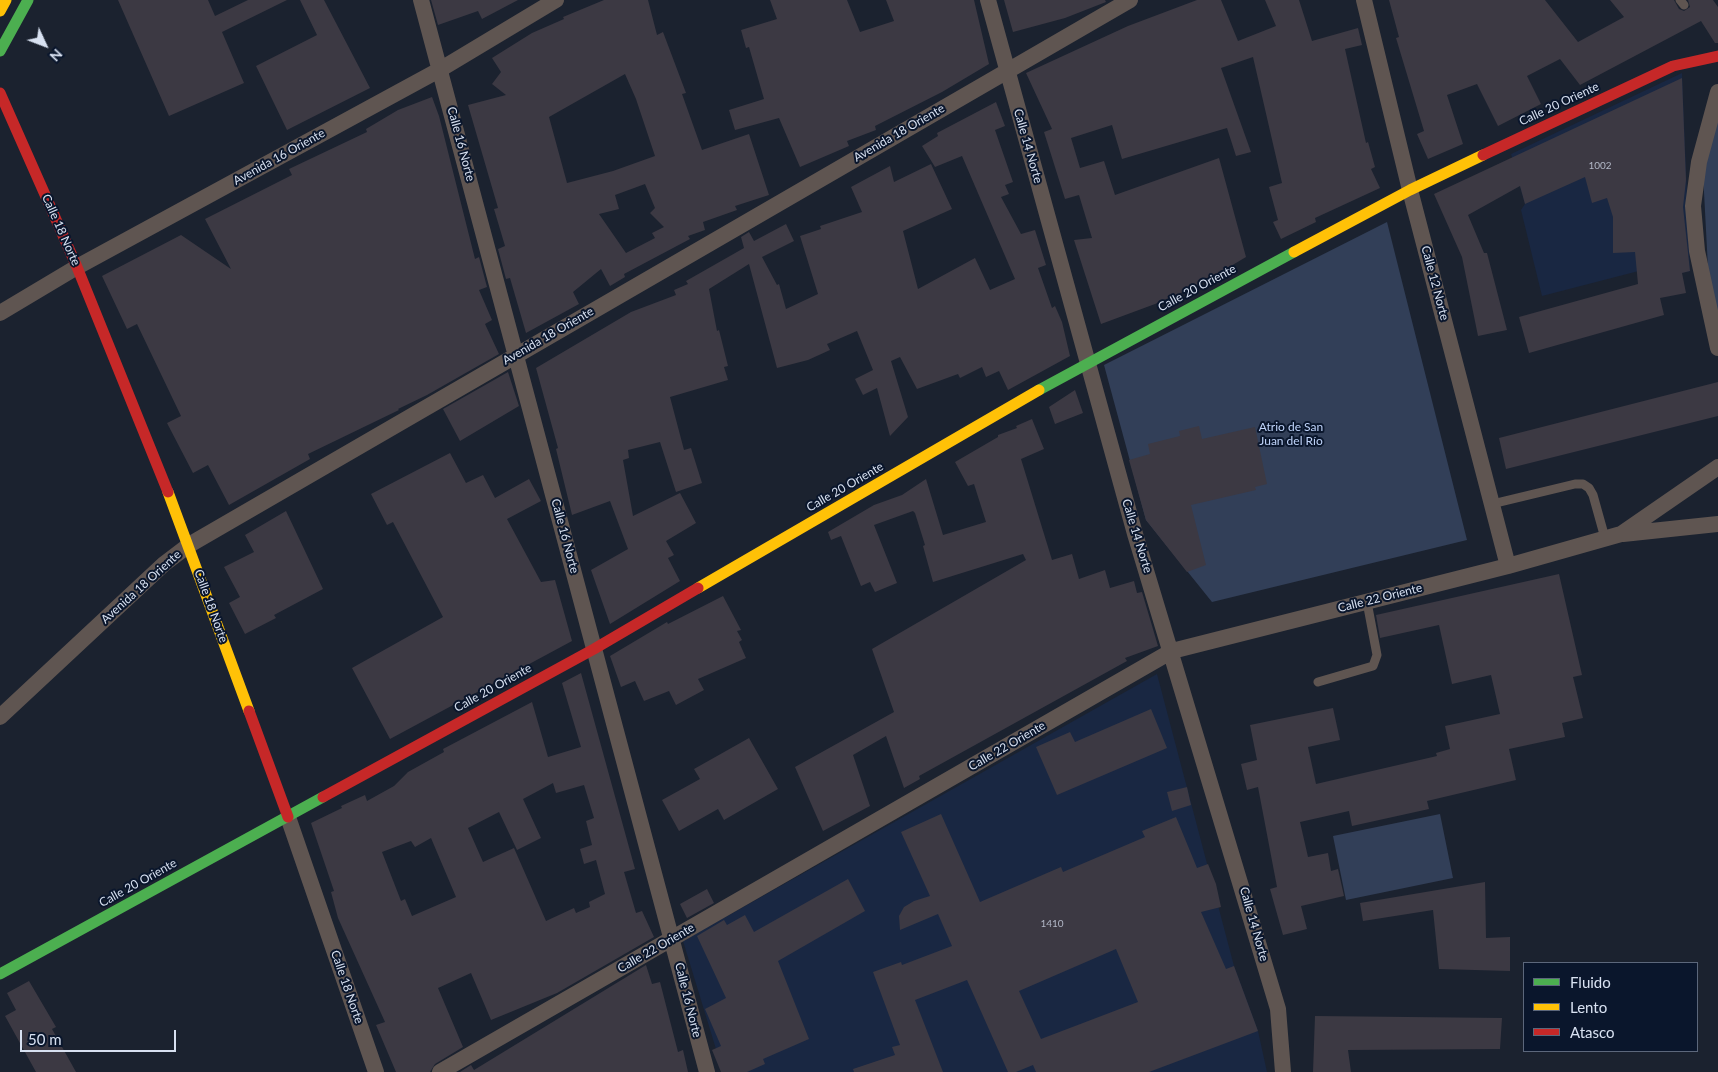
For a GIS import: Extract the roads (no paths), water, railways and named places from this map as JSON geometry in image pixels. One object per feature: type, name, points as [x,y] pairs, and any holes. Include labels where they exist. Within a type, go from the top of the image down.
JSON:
[{"type":"street","points":[[0,11],[6,0]]},
{"type":"street","points":[[0,51],[28,0]]},
{"type":"street","name":"Calle 16 Norte","points":[[421,0],[441,69],[707,1072]]},
{"type":"street","name":"Avenida 16 Oriente","points":[[0,313],[77,267],[441,69],[556,0]]},
{"type":"street","name":"Calle 14 Norte","points":[[988,0],[1006,70],[1089,361],[1135,534],[1278,1009],[1283,1072]]},
{"type":"street","name":"Avenida 18 Oriente","points":[[0,717],[164,564],[189,546],[1006,70],[1130,0]]},
{"type":"street","name":"Calle 12 Norte","points":[[1364,0],[1410,190],[1508,566]]},
{"type":"street","name":"Calle 20 Oriente","points":[[0,974],[594,648],[1089,361],[1410,190],[1673,66],[1718,56]]},
{"type":"street","points":[[1718,92],[1699,162],[1693,206],[1697,252],[1718,348]]},
{"type":"street","name":"Calle 18 Norte","points":[[0,93],[77,267],[189,546],[288,817],[376,1072]]},
{"type":"street","name":"Calle 22 Oriente","points":[[1613,536],[1718,468]]},
{"type":"street","name":"Calle 22 Oriente","points":[[440,1072],[1172,652],[1508,566],[1613,536],[1718,524]]},
{"type":"lane","points":[[1492,504],[1575,484],[1583,484],[1589,488],[1613,536]]},
{"type":"lane","points":[[1318,682],[1373,666],[1378,655],[1367,602]]},
{"type":"park label","name":"Atrio de San Juan del Río","points":[[1291,434]]}]
